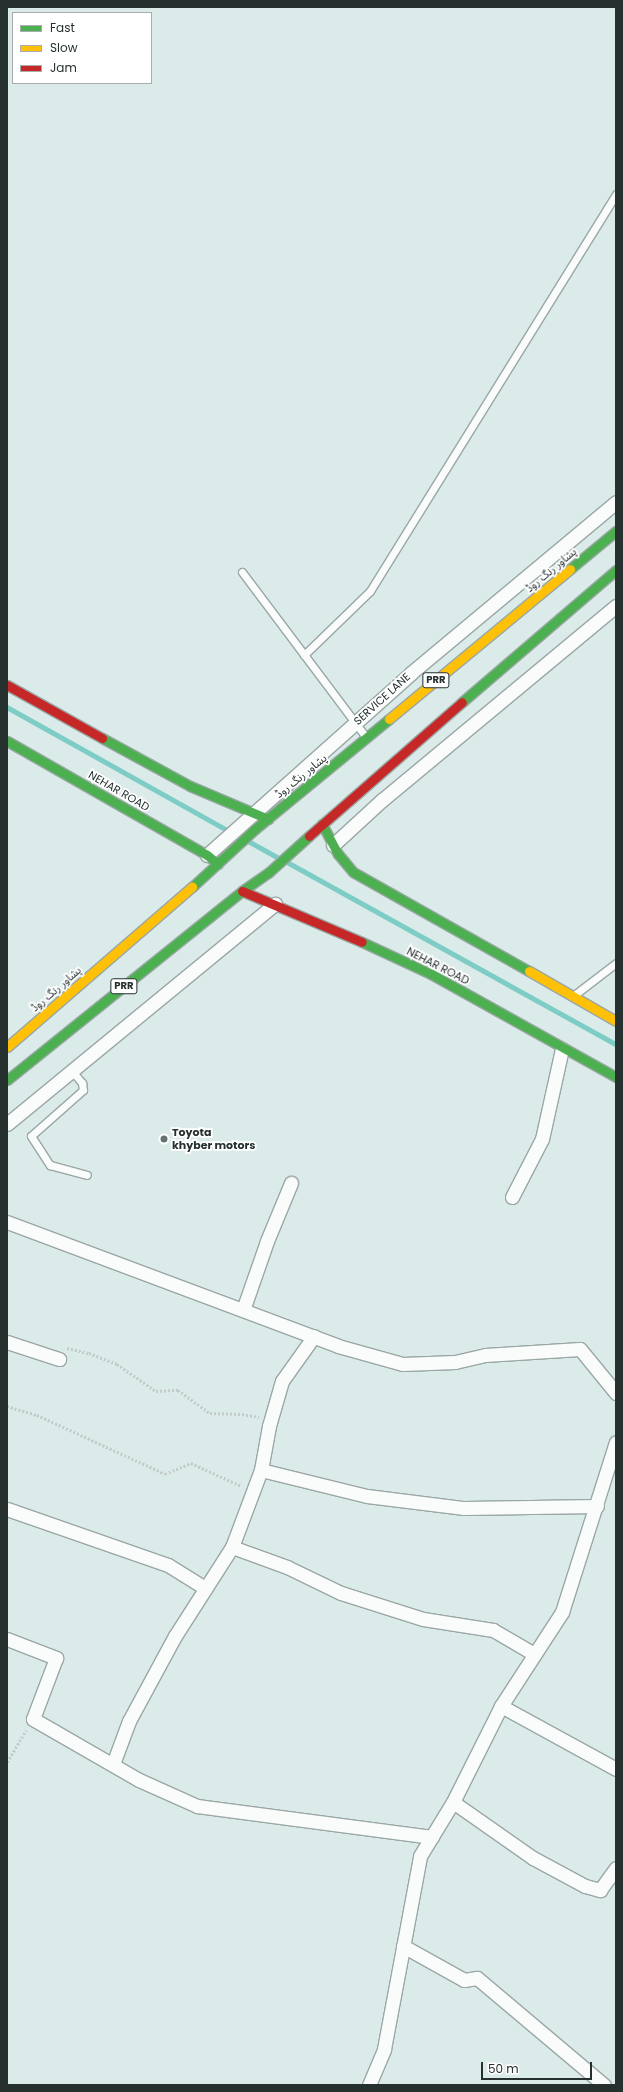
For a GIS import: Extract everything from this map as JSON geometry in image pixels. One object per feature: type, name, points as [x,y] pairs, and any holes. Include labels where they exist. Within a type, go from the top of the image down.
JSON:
[{"type":"main road","name":"پشاور رنگ روڈ","points":[[7,1047],[218,864],[255,829],[616,531]]},
{"type":"main road","name":"PRR","points":[[7,1080],[242,891],[268,873],[322,824],[616,570]]},
{"type":"main road","points":[[7,685],[190,786],[268,819]]},
{"type":"main road","name":"NEHAR ROAD","points":[[7,741],[207,855],[218,864]]},
{"type":"main road","points":[[322,824],[333,845],[353,872],[616,1021]]},
{"type":"main road","name":"NEHAR ROAD","points":[[242,891],[275,904],[431,974],[562,1049],[616,1077]]},
{"type":"street","name":"SERVICE LANE","points":[[207,855],[355,724],[410,673],[616,502]]},
{"type":"street","points":[[333,845],[382,800],[616,606]]},
{"type":"street","points":[[7,1124],[275,904]]},
{"type":"street","points":[[512,1197],[542,1139],[562,1049]]},
{"type":"street","points":[[244,1310],[267,1241],[290,1184]]},
{"type":"street","points":[[7,1222],[314,1336],[403,1364],[455,1362],[485,1355],[580,1349],[616,1393]]},
{"type":"street","points":[[113,1764],[129,1721],[175,1636],[232,1546],[261,1470],[271,1420],[282,1381],[314,1336]]},
{"type":"street","points":[[7,1342],[59,1360]]},
{"type":"street","points":[[368,2085],[384,2049],[420,1856],[453,1802],[501,1706],[562,1612],[615,1448]]},
{"type":"street","points":[[261,1470],[367,1496],[457,1507],[597,1506]]},
{"type":"street","points":[[7,1509],[168,1566],[205,1588]]},
{"type":"street","points":[[232,1546],[287,1567],[356,1598],[423,1619],[494,1630],[534,1654]]},
{"type":"street","points":[[7,1639],[56,1658],[33,1719],[113,1764],[197,1806],[432,1837]]},
{"type":"street","points":[[501,1706],[616,1769]]},
{"type":"street","points":[[453,1802],[533,1858],[585,1886],[600,1890],[616,1868]]},
{"type":"street","points":[[403,1946],[464,1980],[477,1978],[604,2085]]},
{"type":"lane","points":[[304,654],[370,591],[616,194]]},
{"type":"lane","points":[[242,572],[366,738]]},
{"type":"lane","points":[[573,997],[616,963]]},
{"type":"lane","points":[[72,1071],[82,1083],[83,1090],[31,1136],[50,1165],[87,1175]]},
{"type":"path","points":[[59,1360],[63,1347],[89,1353],[117,1364],[156,1391],[178,1390],[210,1413],[242,1414],[271,1420]]},
{"type":"path","points":[[7,1406],[37,1415],[165,1474],[191,1463],[253,1491]]},
{"type":"path","points":[[7,1762],[33,1719]]},
{"type":"waterway","points":[[7,707],[231,832]]},
{"type":"waterway","points":[[250,842],[277,857]]},
{"type":"waterway","points":[[289,863],[616,1044]]},
{"type":"traffic: fast","points":[[570,569],[616,531]]},
{"type":"traffic: fast","points":[[462,702],[616,570]]},
{"type":"traffic: fast","points":[[192,887],[255,829],[389,719]]},
{"type":"traffic: fast","points":[[102,738],[190,786],[268,819]]},
{"type":"traffic: fast","points":[[7,741],[207,855],[218,864]]},
{"type":"traffic: fast","points":[[322,824],[338,854],[353,872],[529,971]]},
{"type":"traffic: fast","points":[[7,1080],[242,891],[268,873],[309,836]]},
{"type":"traffic: fast","points":[[362,942],[431,974],[616,1077]]},
{"type":"traffic: slow","points":[[389,719],[570,569]]},
{"type":"traffic: slow","points":[[7,1047],[192,887]]},
{"type":"traffic: slow","points":[[529,971],[616,1021]]},
{"type":"traffic: jam","points":[[7,685],[102,738]]},
{"type":"traffic: jam","points":[[309,836],[462,702]]},
{"type":"traffic: jam","points":[[242,891],[362,942]]},
{"type":"place","name":"Toyota khyber motors","points":[[164,1139]]}]
